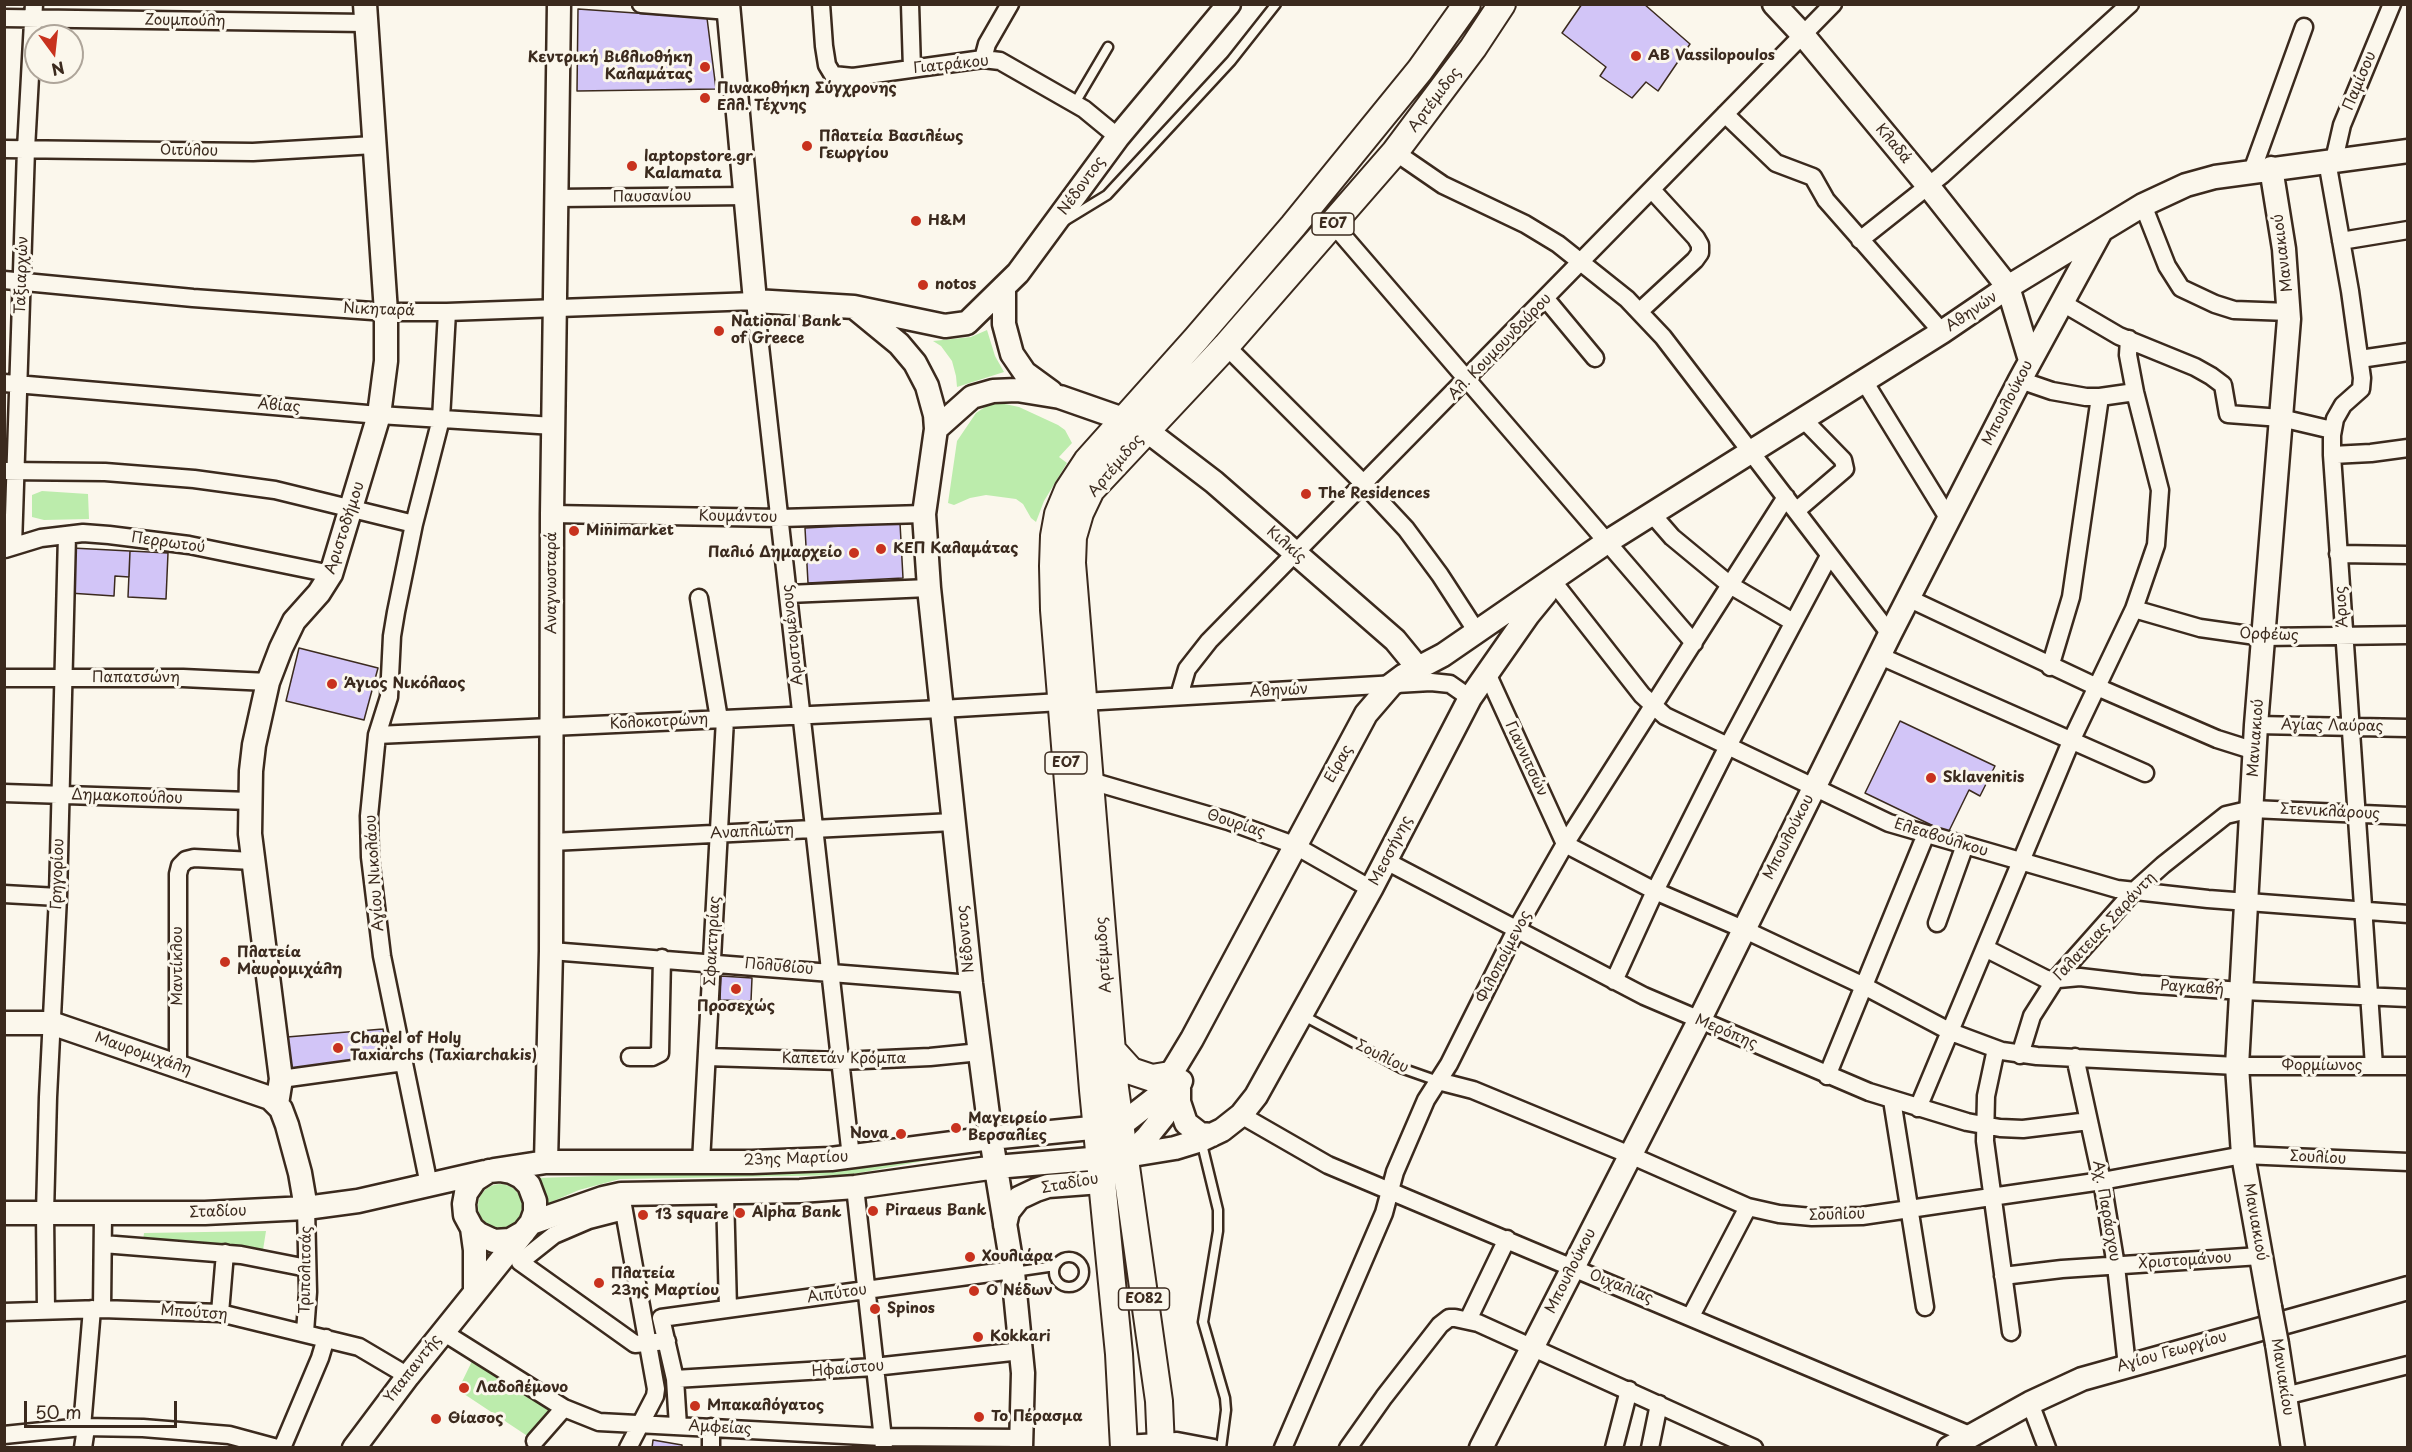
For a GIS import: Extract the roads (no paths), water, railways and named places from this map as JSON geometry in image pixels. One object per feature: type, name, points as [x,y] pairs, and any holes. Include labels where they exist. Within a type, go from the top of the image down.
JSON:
[{"type":"main road","name":"Αρτέμιδος","points":[[1162,1444],[1159,1401],[1126,1156],[1109,1126],[1072,702],[1053,567],[1054,536],[1058,514],[1068,490],[1087,461],[1293,226],[1420,70],[1467,4]]},
{"type":"main road","name":"Αρτέμιδος","points":[[1124,1446],[1119,1354],[1100,1170],[1109,1126],[1112,1050],[1091,781],[1072,702],[1073,537],[1080,513],[1091,490],[1226,346],[1395,152],[1473,48],[1502,4]]},
{"type":"main road","points":[[1112,1050],[1131,1071],[1175,1082]]},
{"type":"street","name":"Αναγνωσταρά","points":[[546,1162],[551,951],[552,514],[559,4]]},
{"type":"street","points":[[642,4],[728,8]]},
{"type":"street","name":"Γιατράκου","points":[[821,4],[827,64],[833,75],[852,77],[983,59],[1006,63],[1075,103],[1118,137]]},
{"type":"street","points":[[910,4],[912,69]]},
{"type":"street","points":[[983,59],[987,44],[1010,4]]},
{"type":"street","name":"Νέδοντος","points":[[755,301],[854,307],[945,326],[962,325],[1004,288],[1052,228],[1118,137],[1229,4]]},
{"type":"street","name":"Κλαδά","points":[[1774,4],[1803,35],[1929,187],[2008,287]]},
{"type":"street","name":"Αλ. Κουμουνδούρου","points":[[1179,696],[1191,662],[1833,4]]},
{"type":"street","points":[[1860,240],[1929,187],[2130,4]]},
{"type":"street","name":"Παμίσου","points":[[2331,161],[2342,125],[2392,4]]},
{"type":"street","name":"Αριστομένους","points":[[728,8],[755,301],[851,1158]]},
{"type":"street","name":"Ζουμπούλη","points":[[4,18],[34,12],[365,14]]},
{"type":"street","name":"Ταξιαρχών","points":[[9,548],[13,281],[26,148],[34,12]]},
{"type":"street","name":"Αριστοδήμου","points":[[277,1104],[281,1079],[264,928],[253,861],[250,801],[254,745],[268,682],[281,648],[294,621],[319,593],[331,574],[379,415],[386,361],[386,312],[365,14]]},
{"type":"street","points":[[2261,170],[2304,27]]},
{"type":"street","points":[[1725,114],[1776,163],[1813,177],[1826,200],[1942,332]]},
{"type":"street","name":"Οιτύλου","points":[[4,149],[253,152],[374,145]]},
{"type":"street","name":"Αθηνών","points":[[1571,565],[1942,332],[2008,287],[2143,205],[2195,182],[2261,170],[2408,151]]},
{"type":"street","points":[[1395,152],[1443,185],[1541,233],[1583,261],[1640,311],[1663,337],[1890,634]]},
{"type":"street","name":"Άριος","points":[[2331,161],[2360,359],[2362,387],[2341,408],[2332,430],[2332,455],[2374,1066]]},
{"type":"street","name":"Μανιακιού","points":[[2261,170],[2284,249],[2289,312],[2256,725],[2237,1066],[2244,1155],[2270,1306]]},
{"type":"street","points":[[1640,311],[1700,253],[1700,245],[1696,238],[1652,190]]},
{"type":"street","name":"Παυσανίου","points":[[557,198],[747,196]]},
{"type":"street","points":[[2143,205],[2172,276],[2183,291],[2234,310],[2289,312]]},
{"type":"street","points":[[1333,224],[1694,643]]},
{"type":"street","name":"Μπουλούκου","points":[[1482,1448],[1699,1021],[1890,634],[1950,521],[2025,370],[2102,230]]},
{"type":"street","points":[[2341,241],[2408,230]]},
{"type":"street","name":"Νικηταρά","points":[[13,281],[193,298],[386,312],[447,312],[755,301]]},
{"type":"street","points":[[2008,287],[2025,370],[2061,393],[2100,397],[2135,392]]},
{"type":"street","points":[[1004,288],[1004,324],[1012,354],[1031,378],[1060,397]]},
{"type":"street","points":[[1546,299],[1595,358]]},
{"type":"street","points":[[2061,302],[2107,329],[2195,367],[2223,385],[2228,414],[2281,417],[2332,430]]},
{"type":"street","name":"Νέδοντος","points":[[854,307],[899,344],[919,369],[933,403],[936,429],[924,514],[929,588],[952,822],[971,984],[991,1138],[1013,1271],[1023,1373],[1022,1443]]},
{"type":"street","name":"Αγίου Νικολάου","points":[[429,1185],[382,956],[370,857],[369,816],[377,735],[389,697],[393,628],[414,524],[441,418],[447,312]]},
{"type":"street","points":[[1918,1108],[2072,739],[2134,609],[2156,545],[2160,490],[2135,392],[2130,365],[2129,339]]},
{"type":"street","points":[[1226,346],[1364,484],[1414,539],[1477,632]]},
{"type":"street","points":[[2360,359],[2408,352]]},
{"type":"street","points":[[1864,381],[1950,521]]},
{"type":"street","name":"Αβίας","points":[[11,384],[379,415],[554,426]]},
{"type":"street","points":[[936,429],[963,404],[983,393],[1017,390],[1060,397]]},
{"type":"street","name":"Κιλκίς","points":[[1060,397],[1123,419],[1146,430],[1214,482],[1395,639],[1418,668]]},
{"type":"street","points":[[2050,667],[2071,597],[2100,397]]},
{"type":"street","name":"Φιλοποίμενος","points":[[1283,1448],[1384,1213],[1395,1172],[1420,1113],[1449,1064],[1516,930],[1565,844],[1730,585],[1791,504],[1845,469],[1843,460],[1803,419]]},
{"type":"street","points":[[2332,455],[2408,448]]},
{"type":"street","points":[[9,471],[105,472],[194,479],[275,490],[414,524]]},
{"type":"street","name":"Κουμάντου","points":[[552,514],[780,518],[924,514]]},
{"type":"street","points":[[1652,514],[1672,537],[1730,585],[1792,622]]},
{"type":"street","name":"Περρωτού","points":[[9,548],[30,540],[67,535],[100,534],[166,541],[331,574]]},
{"type":"street","name":"Γρηγορίου","points":[[46,1310],[45,1213],[51,1023],[58,897],[67,535]]},
{"type":"street","points":[[2338,554],[2408,555]]},
{"type":"street","points":[[1614,981],[1655,891],[1728,746],[1829,556]]},
{"type":"street","name":"Είρας","points":[[1109,1126],[1157,1097],[1175,1082],[1192,1039],[1294,844],[1366,714],[1391,685],[1477,632],[1571,565]]},
{"type":"street","name":"Μεσσήνης","points":[[1126,1156],[1174,1148],[1206,1137],[1241,1115],[1256,1096],[1371,889],[1470,698],[1528,615],[1571,565]]},
{"type":"street","name":"Ελεαβούλκου","points":[[1555,584],[1653,708],[1665,717],[1889,822],[2102,886],[2247,902],[2408,914]]},
{"type":"street","points":[[788,594],[929,588]]},
{"type":"street","name":"Σφακτηρίας","points":[[699,598],[722,719],[701,1162]]},
{"type":"street","points":[[1910,598],[2050,667],[2217,739],[2255,751]]},
{"type":"street","name":"Ορφέως","points":[[2134,609],[2200,628],[2263,637],[2408,634]]},
{"type":"street","points":[[1880,656],[2145,772]]},
{"type":"street","name":"Γιαννιτσών","points":[[1487,673],[1565,844]]},
{"type":"street","name":"Παπατσώνη","points":[[4,678],[183,678],[268,682]]},
{"type":"street","name":"Αθηνών","points":[[941,709],[1446,683],[1460,689],[1470,698]]},
{"type":"street","name":"Κολοκοτρώνη","points":[[377,735],[941,709]]},
{"type":"street","name":"Αγίας Λαύρας","points":[[2256,725],[2408,728]]},
{"type":"street","name":"Θουρίας","points":[[1091,781],[1228,821],[1294,844],[1371,889]]},
{"type":"street","name":"Δημακοπούλου","points":[[4,793],[250,801]]},
{"type":"street","name":"Στενικλάρους","points":[[2252,809],[2408,816]]},
{"type":"street","name":"Γαλατειας Σαράντη","points":[[2020,1054],[2032,1016],[2055,980],[2134,891],[2226,815],[2252,809]]},
{"type":"street","name":"Αναπλιώτη","points":[[552,842],[952,822]]},
{"type":"street","points":[[1827,1076],[1926,834]]},
{"type":"street","name":"Φορμίωνος","points":[[1565,844],[1655,891],[1743,929],[1864,986],[1951,1032],[1996,1049],[2020,1054],[2237,1066],[2408,1066]]},
{"type":"street","points":[[1937,923],[1965,845]]},
{"type":"street","name":"Μαντίκλου","points":[[178,1067],[178,874],[180,866],[186,860],[194,858],[253,861]]},
{"type":"street","name":"Μερόπης","points":[[1386,861],[1614,981],[1699,1021],[1827,1076],[1892,1100],[1984,1126],[2023,1130],[2089,1121]]},
{"type":"street","points":[[4,894],[58,897]]},
{"type":"street","name":"Ραγκαβή","points":[[1985,948],[2042,978],[2055,980],[2080,977],[2133,984],[2242,991],[2408,998]]},
{"type":"street","name":"Πολυβίου","points":[[551,951],[831,971],[971,984]]},
{"type":"street","points":[[630,1057],[652,1057],[660,1053],[662,958]]},
{"type":"street","name":"Μαυρομιχάλη","points":[[4,1023],[51,1023],[260,1094],[277,1104]]},
{"type":"street","points":[[1996,1049],[1986,1096],[1984,1126],[1991,1197],[2011,1332]]},
{"type":"street","name":"Καπετάν Κρόμπα","points":[[707,1057],[841,1061],[930,1058],[980,1053]]},
{"type":"street","name":"Αχ. Παράσχου","points":[[2075,1057],[2102,1181],[2116,1266],[2127,1365]]},
{"type":"street","points":[[281,1079],[404,1062]]},
{"type":"street","name":"Σουλίου","points":[[1438,1081],[1473,1090],[1748,1207],[1779,1214],[1829,1218],[1908,1209],[2102,1181],[2244,1155],[2408,1162]]},
{"type":"street","points":[[1175,1082],[1186,1123],[1206,1137]]},
{"type":"street","points":[[1126,1156],[1148,1137],[1163,1117],[1175,1082]]},
{"type":"street","points":[[1892,1100],[1925,1307]]},
{"type":"street","points":[[277,1104],[289,1134],[300,1173],[306,1208]]},
{"type":"street","name":"Οιχαλίας","points":[[1241,1115],[1318,1160],[1972,1436]]},
{"type":"street","name":"23ης Μαρτίου","points":[[429,1185],[546,1162],[701,1162],[851,1158],[991,1138],[1109,1126]]},
{"type":"street","name":"Σταδίου","points":[[1005,1225],[1008,1212],[1019,1198],[1036,1190],[1100,1170],[1126,1156]]},
{"type":"street","name":"23ης Μαρτίου","points":[[527,1228],[603,1198],[623,1203],[725,1193],[855,1187],[996,1167],[1072,1161]]},
{"type":"street","name":"Σταδίου","points":[[1072,1161],[1100,1170]]},
{"type":"street","points":[[429,1185],[448,1193],[469,1224],[479,1234],[494,1241],[510,1239],[527,1228],[535,1212],[535,1201],[529,1185],[521,1177],[511,1172],[492,1171],[475,1180],[466,1193],[464,1204],[469,1224],[475,1250],[475,1292]]},
{"type":"street","name":"Σταδίου","points":[[4,1213],[104,1215],[216,1213],[306,1208],[358,1202],[429,1185]]},
{"type":"street","points":[[855,1187],[883,1442]]},
{"type":"street","points":[[725,1193],[728,1309]]},
{"type":"street","points":[[628,1448],[656,1389],[648,1343],[623,1203],[554,1235],[520,1262],[635,1344],[648,1343],[667,1341],[675,1379],[678,1426]]},
{"type":"street","points":[[1691,1316],[1748,1207]]},
{"type":"street","name":"Τριπολιτσάς","points":[[304,1332],[308,1268],[306,1208]]},
{"type":"street","points":[[83,1448],[104,1215]]},
{"type":"street","name":"Υπαπαντής","points":[[354,1448],[442,1332],[527,1228]]},
{"type":"street","points":[[1468,1320],[1507,1239]]},
{"type":"street","points":[[103,1245],[225,1253],[308,1268]]},
{"type":"street","points":[[220,1313],[225,1253]]},
{"type":"street","name":"Χριστομάνου","points":[[2003,1276],[2260,1256]]},
{"type":"street","name":"Αιπύτου","points":[[667,1341],[661,1318],[1013,1271]]},
{"type":"street","name":"Αγίου Γεωργίου","points":[[1949,1448],[2068,1384],[2127,1365],[2408,1288]]},
{"type":"street","name":"Μανιακίου","points":[[2270,1306],[2293,1448]]},
{"type":"street","name":"Μπούτση","points":[[4,1312],[97,1309],[220,1313],[359,1347],[408,1376]]},
{"type":"street","points":[[1348,1448],[1384,1396],[1440,1325],[1449,1318],[1468,1320],[1629,1390],[1754,1448]]},
{"type":"street","name":"Αμφείας","points":[[442,1332],[564,1408],[599,1422],[711,1428],[883,1442],[1022,1443]]},
{"type":"street","points":[[282,1448],[320,1358],[326,1338]]},
{"type":"street","name":"Ηφαίστου","points":[[675,1379],[874,1367],[1020,1351]]},
{"type":"street","points":[[2285,1396],[2408,1365]]},
{"type":"street","points":[[1614,1448],[1629,1390]]},
{"type":"street","points":[[2030,1403],[2047,1448]]},
{"type":"street","points":[[1650,1448],[1659,1404]]},
{"type":"street","points":[[535,1441],[564,1408]]},
{"type":"street","points":[[4,1435],[84,1427],[189,1430],[229,1435],[277,1448]]},
{"type":"street","points":[[711,1428],[711,1448]]},
{"type":"street","points":[[1162,1444],[1189,1442],[1214,1448]]},
{"type":"street","name":"Αρτέμιδος","points":[[1124,1446],[1162,1444]]},
{"type":"lane","points":[[1052,228],[1107,195],[1231,62],[1276,4]]},
{"type":"lane","points":[[1075,103],[1108,47]]},
{"type":"lane","name":"Σουλίου","points":[[1302,1016],[1401,1068],[1438,1081]]},
{"type":"lane","points":[[1206,1137],[1218,1210],[1218,1231],[1203,1322],[1225,1398],[1226,1410],[1221,1448]]},
{"type":"lane","points":[[1013,1271],[1055,1266]]},
{"type":"place","name":"AB Vassilopoulos","points":[[1636,56]]},
{"type":"place","name":"Κεντρική Βιβλιοθήκη Καλαμάτας","points":[[705,67]]},
{"type":"place","name":"Πινακοθήκη Σύγχρονης Ελλ. Τέχνης","points":[[705,98]]},
{"type":"place","name":"Πλατεία Βασιλέως Γεωργίου","points":[[807,146]]},
{"type":"place","name":"laptopstore.gr Kalamata","points":[[632,166]]},
{"type":"place","name":"H&M","points":[[916,221]]},
{"type":"place","name":"notos","points":[[923,285]]},
{"type":"place","name":"National Bank of Greece","points":[[719,331]]},
{"type":"place","name":"The Residences","points":[[1306,494]]},
{"type":"place","name":"Minimarket","points":[[574,531]]},
{"type":"place","name":"ΚΕΠ Καλαμάτας","points":[[881,549]]},
{"type":"place","name":"Παλιό Δημαρχείο","points":[[854,553]]},
{"type":"place","name":"Άγιος Νικόλαος","points":[[332,684]]},
{"type":"place","name":"Sklavenitis","points":[[1931,778]]},
{"type":"place","name":"Πλατεία Μαυρομιχάλη","points":[[225,962]]},
{"type":"place","name":"Προσεχώς","points":[[736,989]]},
{"type":"place","name":"Chapel of Holy Taxiarchs (Taxiarchakis)","points":[[338,1048]]},
{"type":"place","name":"Μαγειρείο Βερσαλίες","points":[[956,1128]]},
{"type":"place","name":"Nova","points":[[901,1134]]},
{"type":"place","name":"Piraeus Bank","points":[[873,1211]]},
{"type":"place","name":"Alpha Bank","points":[[740,1213]]},
{"type":"place","name":"13 square","points":[[643,1215]]},
{"type":"place","name":"Χουλιάρα","points":[[970,1257]]},
{"type":"place","name":"Πλατεία 23ης Μαρτίου","points":[[599,1283]]},
{"type":"place","name":"Ο Νέδων","points":[[974,1291]]},
{"type":"place","name":"Spinos","points":[[875,1309]]},
{"type":"place","name":"Kokkari","points":[[978,1337]]},
{"type":"place","name":"Λαδολέμονο","points":[[464,1388]]},
{"type":"place","name":"Μπακαλόγατος","points":[[695,1406]]},
{"type":"place","name":"Το Πέρασμα","points":[[979,1417]]},
{"type":"place","name":"Θίασος","points":[[436,1419]]}]
